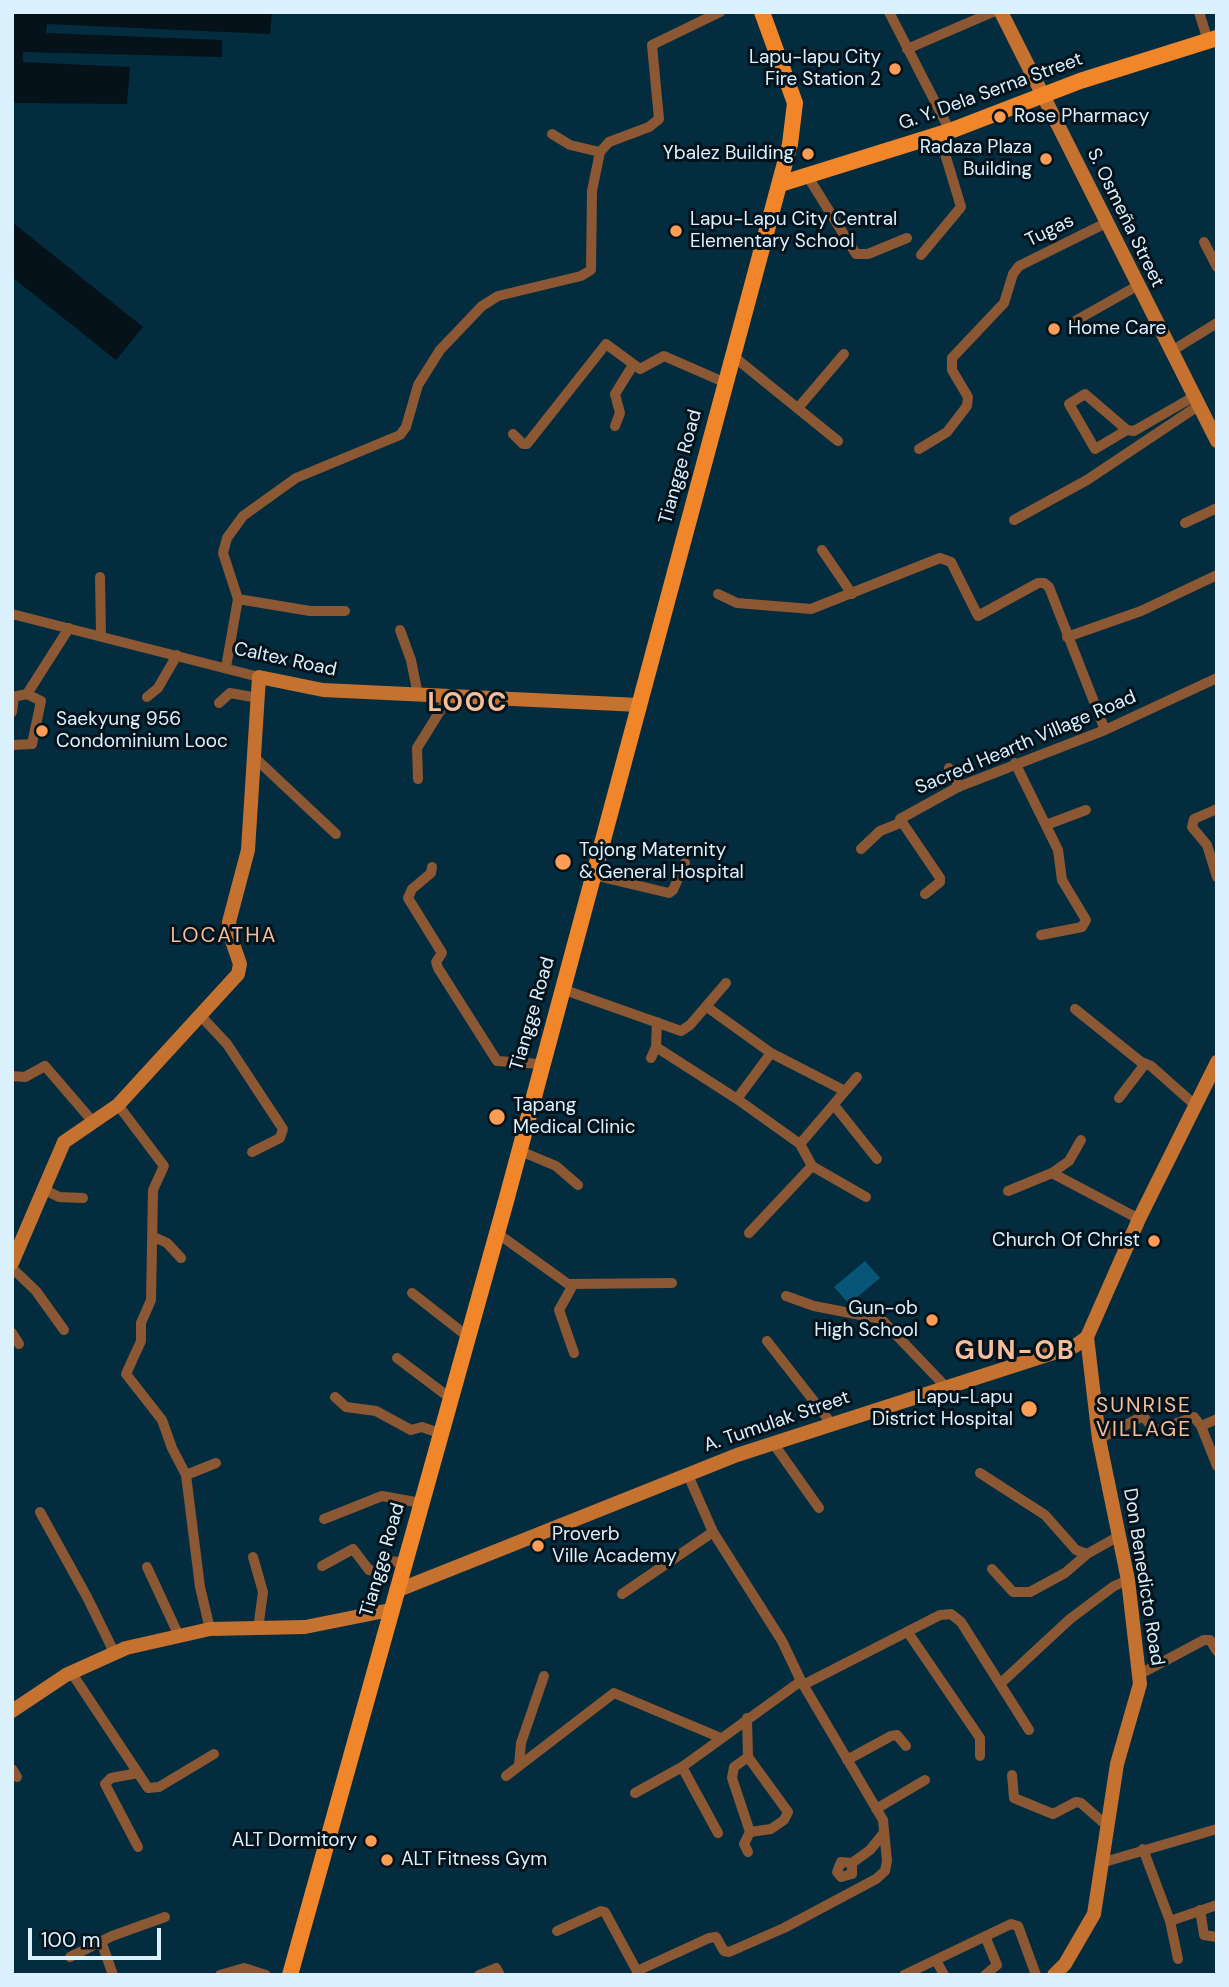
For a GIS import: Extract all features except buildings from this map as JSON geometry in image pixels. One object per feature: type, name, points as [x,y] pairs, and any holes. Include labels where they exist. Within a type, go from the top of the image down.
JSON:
[{"type":"main road","name":"Tiangge Road","points":[[290,1975],[496,1233],[790,144],[795,103],[762,12]]},
{"type":"main road","name":"G. Y. Dela Serna Street","points":[[780,184],[945,132],[1080,81],[1212,39]]},
{"type":"street","points":[[226,667],[239,599],[223,553],[227,538],[243,516],[296,478],[400,435],[418,385],[440,350],[482,306],[498,296],[581,276],[591,270],[592,191],[600,152],[608,142],[649,127],[659,119],[652,46],[720,12]]},
{"type":"street","points":[[889,12],[945,132],[961,207],[921,255]]},
{"type":"street","points":[[906,48],[993,12]]},
{"type":"street","name":"S. Osmeña Street","points":[[1001,12],[1217,441]]},
{"type":"street","points":[[1199,12],[1212,39]]},
{"type":"street","points":[[552,134],[576,148],[600,152]]},
{"type":"street","points":[[808,177],[856,254],[868,254],[907,238]]},
{"type":"street","name":"Tugas","points":[[919,450],[947,432],[967,406],[968,397],[952,370],[952,358],[958,348],[1004,303],[1013,274],[1019,266],[1105,223]]},
{"type":"street","points":[[1204,242],[1217,267]]},
{"type":"street","points":[[1075,321],[1137,286]]},
{"type":"street","points":[[1170,352],[1217,323]]},
{"type":"street","points":[[513,434],[527,444],[606,345],[643,369],[659,356],[664,356],[726,383]]},
{"type":"street","points":[[798,408],[844,354]]},
{"type":"street","points":[[733,356],[838,441]]},
{"type":"street","points":[[615,426],[620,413],[615,394],[634,365]]},
{"type":"street","points":[[1127,430],[1095,449],[1069,404],[1085,394],[1127,430],[1134,431],[1196,401]]},
{"type":"street","points":[[1014,520],[1087,480],[1196,401]]},
{"type":"street","points":[[1185,523],[1217,508]]},
{"type":"street","points":[[822,550],[852,594]]},
{"type":"street","points":[[718,594],[737,603],[799,609],[822,606],[940,558],[951,562],[978,616],[1038,583],[1044,583],[1049,587],[1105,730]]},
{"type":"street","points":[[1067,637],[1140,611],[1217,575]]},
{"type":"street","points":[[100,577],[101,635]]},
{"type":"street","points":[[239,599],[310,611],[345,611]]},
{"type":"street","name":"Caltex Road","points":[[12,614],[259,677],[323,690],[639,705]]},
{"type":"street","points":[[27,694],[69,628]]},
{"type":"street","points":[[400,630],[411,660],[418,695]]},
{"type":"street","points":[[147,697],[158,688],[177,655]]},
{"type":"street","points":[[12,1263],[64,1142],[118,1105],[239,970],[229,922],[248,849],[259,677]]},
{"type":"street","name":"Sacred Hearth Village Road","points":[[862,849],[880,831],[959,787],[1105,730],[1217,678]]},
{"type":"street","points":[[219,703],[230,693],[258,698]]},
{"type":"street","points":[[12,712],[13,697],[27,694],[41,701],[34,740],[29,746],[12,745]]},
{"type":"street","points":[[418,779],[417,748],[450,695]]},
{"type":"street","points":[[254,758],[336,835]]},
{"type":"street","points":[[1015,763],[1058,850],[1062,880],[1086,924],[1041,935]]},
{"type":"street","points":[[949,768],[959,787]]},
{"type":"street","points":[[1217,809],[1194,819],[1192,827],[1207,845],[1217,877]]},
{"type":"street","points":[[1046,825],[1086,810]]},
{"type":"street","points":[[900,822],[940,878],[940,882],[925,894]]},
{"type":"street","points":[[593,875],[672,892],[685,863]]},
{"type":"street","points":[[432,867],[431,873],[412,889],[408,898],[442,953],[436,962],[438,968],[496,1060],[541,1064]]},
{"type":"street","points":[[562,989],[684,1030],[726,983]]},
{"type":"street","points":[[707,1007],[771,1053],[845,1091]]},
{"type":"street","points":[[1075,1009],[1195,1105]]},
{"type":"street","points":[[200,1015],[227,1044],[283,1129],[279,1138],[252,1152]]},
{"type":"street","points":[[657,1022],[654,1053],[737,1099],[800,1144],[812,1166],[866,1197]]},
{"type":"street","points":[[737,1099],[771,1053]]},
{"type":"street","points":[[1087,1337],[1139,1219],[1217,1062]]},
{"type":"street","points":[[1119,1098],[1145,1064]]},
{"type":"street","points":[[12,1076],[25,1077],[45,1066],[94,1123]]},
{"type":"street","points":[[800,1144],[857,1077]]},
{"type":"street","points":[[118,1105],[164,1166],[153,1190],[151,1300],[141,1323],[141,1341],[125,1374],[162,1420],[172,1448],[187,1475],[200,1587],[210,1629]]},
{"type":"street","points":[[834,1105],[877,1159]]},
{"type":"street","points":[[1008,1191],[1052,1173],[1069,1161],[1081,1140]]},
{"type":"street","points":[[518,1150],[555,1167],[578,1185]]},
{"type":"street","points":[[748,1233],[812,1166]]},
{"type":"street","points":[[1052,1173],[1139,1219]]},
{"type":"street","points":[[43,1189],[58,1197],[83,1198]]},
{"type":"street","points":[[496,1233],[573,1285],[672,1283]]},
{"type":"street","points":[[154,1237],[167,1243],[181,1258]]},
{"type":"street","points":[[12,1268],[36,1291],[64,1330]]},
{"type":"street","points":[[573,1285],[559,1310],[574,1353]]},
{"type":"street","points":[[412,1293],[467,1336]]},
{"type":"street","points":[[786,1296],[814,1306],[881,1319],[946,1387]]},
{"type":"street","points":[[12,1333],[19,1344]]},
{"type":"street","name":"A. Tumulak Street","points":[[396,1591],[773,1443],[1062,1352],[1087,1337]]},
{"type":"street","name":"Don Benedicto Road","points":[[1054,1975],[1065,1964],[1094,1914],[1117,1763],[1139,1695],[1140,1674],[1128,1580],[1099,1439],[1087,1337]]},
{"type":"street","points":[[767,1341],[831,1423]]},
{"type":"street","points":[[397,1358],[450,1398]]},
{"type":"street","points":[[335,1397],[346,1407],[376,1411],[411,1430],[422,1427],[439,1433]]},
{"type":"street","points":[[1099,1439],[1143,1416],[1155,1431],[1194,1417],[1201,1426],[1217,1466]]},
{"type":"street","points":[[1201,1426],[1217,1419]]},
{"type":"street","points":[[773,1443],[819,1508]]},
{"type":"street","points":[[187,1475],[216,1463]]},
{"type":"street","points":[[980,1473],[1045,1515],[1076,1550],[1087,1554]]},
{"type":"street","points":[[557,1931],[601,1911],[606,1912],[638,1973],[709,1938],[716,1937],[724,1951],[729,1952],[784,1928],[876,1879],[885,1871],[887,1861],[883,1820],[802,1683],[782,1641],[713,1532],[688,1475]]},
{"type":"street","points":[[324,1519],[382,1496],[421,1503]]},
{"type":"street","points":[[40,1512],[88,1597],[114,1653]]},
{"type":"street","points":[[622,1594],[713,1532]]},
{"type":"street","points":[[992,1569],[1013,1591],[1030,1591],[1065,1573],[1087,1554],[1119,1536]]},
{"type":"street","points":[[322,1566],[353,1549],[369,1570],[374,1571],[386,1561],[405,1562]]},
{"type":"street","points":[[253,1556],[264,1592],[258,1629]]},
{"type":"street","points":[[147,1567],[179,1636]]},
{"type":"street","points":[[1001,1683],[1070,1619],[1128,1580]]},
{"type":"street","points":[[12,1711],[71,1672],[114,1653],[210,1629],[304,1627],[390,1610]]},
{"type":"street","points":[[635,1793],[682,1766],[747,1718],[802,1683],[909,1633],[940,1615],[951,1614],[961,1622],[1029,1730]]},
{"type":"street","points":[[909,1633],[980,1738],[980,1756]]},
{"type":"street","points":[[1140,1674],[1204,1640],[1210,1640],[1217,1651]]},
{"type":"street","points":[[71,1672],[148,1788],[159,1787],[214,1754]]},
{"type":"street","points":[[519,1765],[521,1743],[544,1675]]},
{"type":"street","points":[[506,1776],[614,1693],[721,1738]]},
{"type":"street","points":[[747,1718],[748,1757],[788,1812],[784,1820],[771,1829],[750,1832]]},
{"type":"street","points":[[847,1760],[891,1736],[897,1735],[906,1746]]},
{"type":"street","points":[[748,1757],[734,1767],[732,1778],[750,1832],[744,1843],[748,1852]]},
{"type":"street","points":[[682,1766],[718,1833]]},
{"type":"street","points":[[138,1773],[111,1779],[105,1784],[138,1847]]},
{"type":"street","points":[[1012,1775],[1014,1798],[1053,1814],[1076,1802],[1081,1803],[1106,1825]]},
{"type":"street","points":[[876,1809],[925,1780]]},
{"type":"street","points":[[1101,1863],[1217,1829]]},
{"type":"street","points":[[852,1863],[870,1850],[883,1833]]},
{"type":"street","points":[[1143,1849],[1170,1921],[1178,1959]]},
{"type":"street","points":[[1170,1921],[1217,1905]]},
{"type":"street","points":[[1200,1910],[1204,1935],[1217,1937]]},
{"type":"street","points":[[70,1957],[101,1941],[165,1917]]},
{"type":"street","points":[[904,1975],[1011,1924],[1018,1926],[1037,1975]]},
{"type":"street","points":[[985,1936],[998,1965],[985,1975]]},
{"type":"street","points":[[101,1941],[113,1975]]},
{"type":"street","points":[[936,1960],[944,1975]]},
{"type":"street","points":[[220,1975],[244,1968],[266,1975]]},
{"type":"street","points":[[479,1975],[496,1968],[500,1975]]},
{"type":"shaded area","points":[[12,12],[272,12],[270,34],[47,24],[46,33],[222,40],[222,57],[23,52],[23,62],[130,67],[127,104],[12,103]]},
{"type":"shaded area","points":[[12,222],[143,327],[116,360],[12,277]]},
{"type":"shaded area","points":[[865,1261],[880,1278],[849,1304],[834,1287]]},
{"type":"place","name":"Lapu-lapu City Fire Station 2","points":[[895,69]]},
{"type":"place","name":"Rose Pharmacy","points":[[1000,117]]},
{"type":"place","name":"Ybalez Building","points":[[808,154]]},
{"type":"place","name":"Radaza Plaza Building","points":[[1046,159]]},
{"type":"place","name":"Lapu-Lapu City Central Elementary School","points":[[676,231]]},
{"type":"place","name":"Home Care","points":[[1054,329]]},
{"type":"place","name":"Saekyung 956 Condominium Looc","points":[[42,731]]},
{"type":"place","name":"Tojong Maternity & General Hospital","points":[[563,862]]},
{"type":"place","name":"Tapang Medical Clinic","points":[[497,1117]]},
{"type":"place","name":"Church Of Christ","points":[[1154,1241]]},
{"type":"place","name":"Gun-ob High School","points":[[932,1320]]},
{"type":"place","name":"Lapu-Lapu District Hospital","points":[[1029,1409]]},
{"type":"place","name":"Proverb Ville Academy","points":[[538,1546]]},
{"type":"place","name":"ALT Dormitory","points":[[371,1841]]},
{"type":"place","name":"ALT Fitness Gym","points":[[387,1860]]},
{"type":"district","name":"LOOC","points":[[468,704]]},
{"type":"district","name":"LOCATHA","points":[[224,936]]},
{"type":"district","name":"GUN-OB","points":[[1015,1352]]},
{"type":"district","name":"SUNRISE VILLAGE","points":[[1144,1418]]}]
